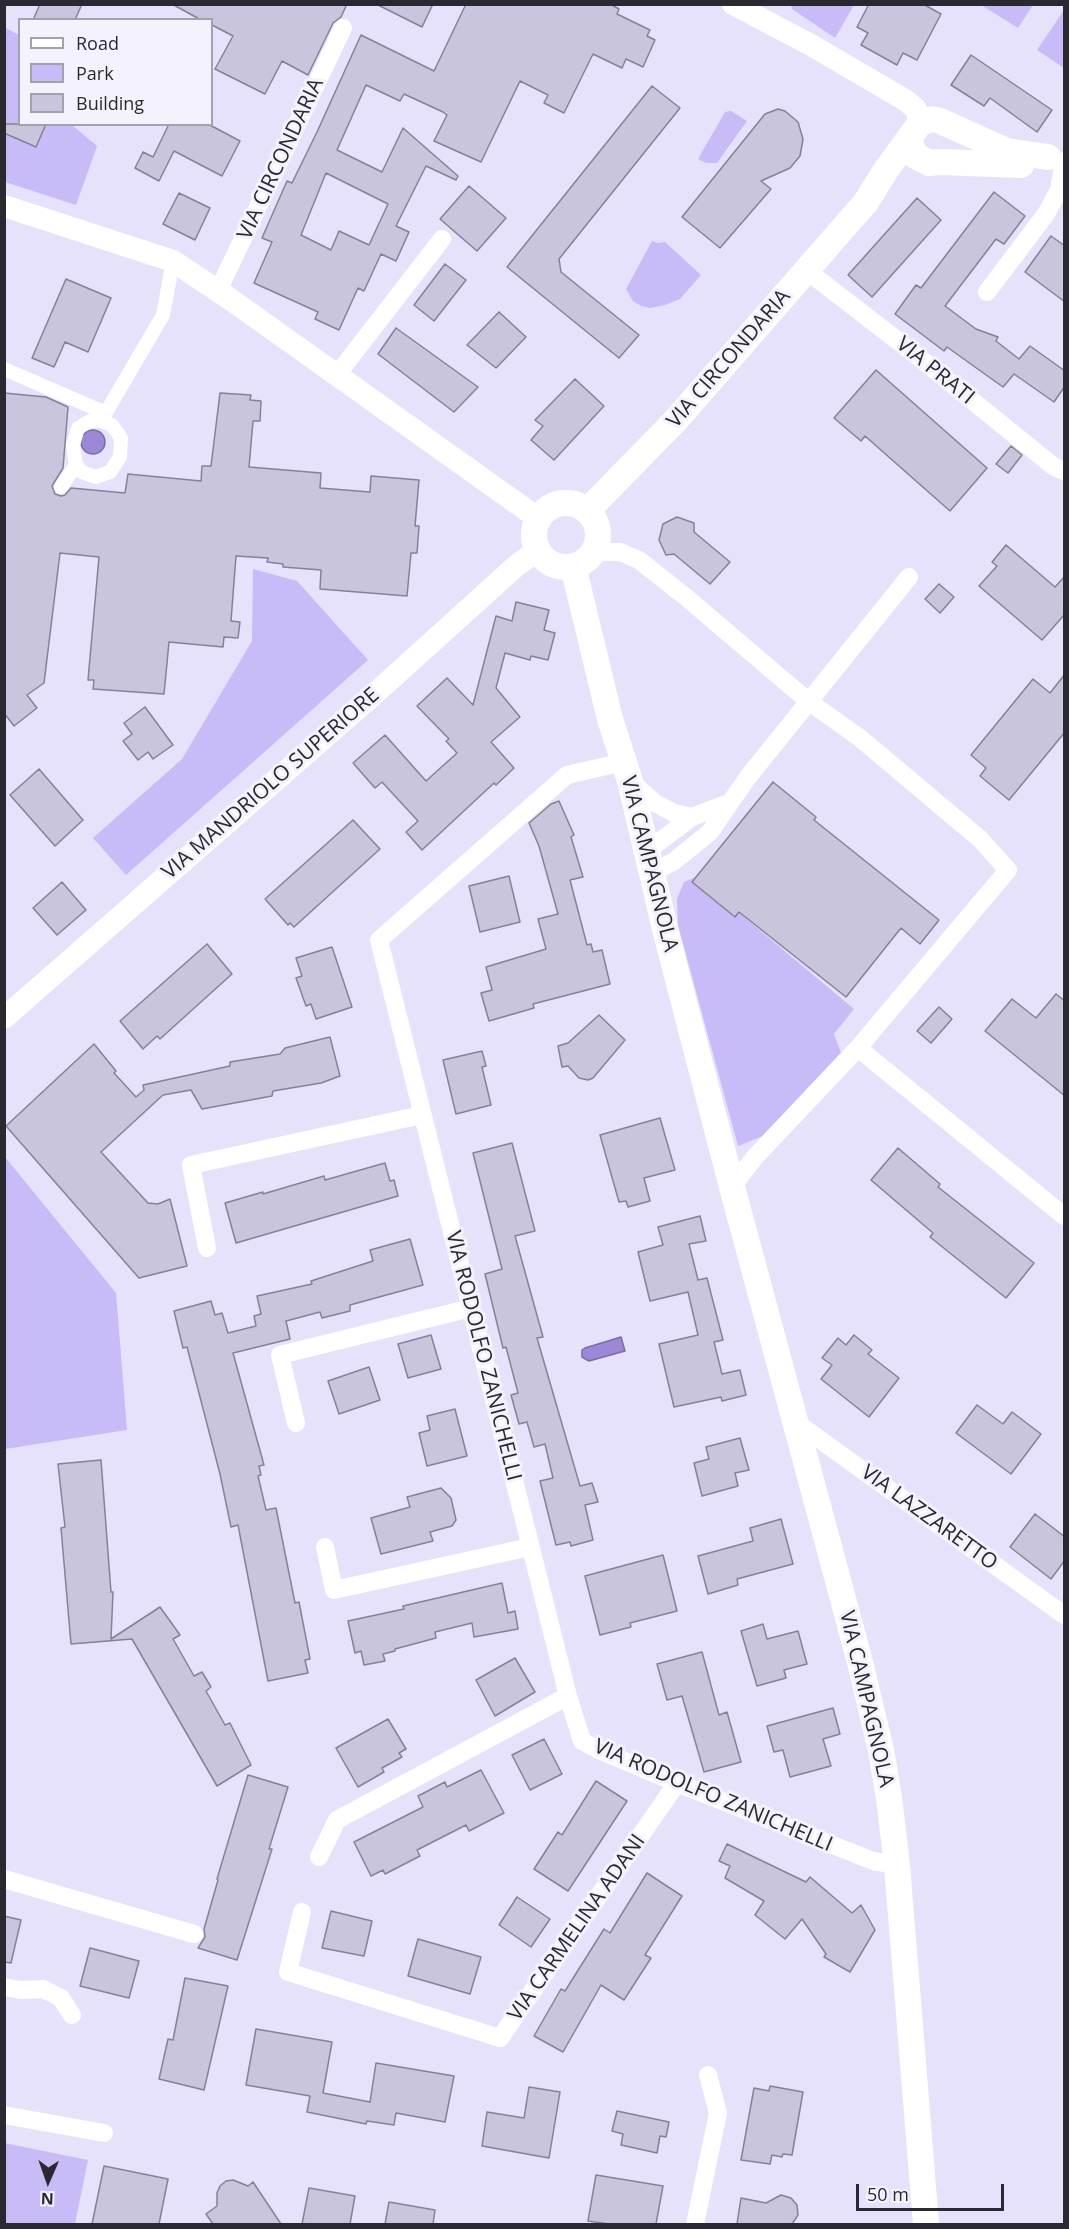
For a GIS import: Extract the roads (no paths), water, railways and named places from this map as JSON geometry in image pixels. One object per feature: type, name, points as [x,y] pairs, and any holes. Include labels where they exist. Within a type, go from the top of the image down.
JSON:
[{"type":"main road","points":[[931,119],[938,120],[1007,151],[1059,157],[1022,165],[932,162],[914,154],[915,131],[931,119]]},
{"type":"main road","name":"VIA CIRCONDARIA","points":[[866,202],[932,162],[946,158],[954,147],[954,136],[949,126]]},
{"type":"main road","name":"VIA CIRCONDARIA","points":[[587,511],[676,420],[755,332],[866,202],[915,131]]},
{"type":"main road","points":[[563,504],[579,506],[587,511],[594,519],[598,530],[598,542],[583,560],[561,567],[549,563],[538,550],[534,537],[539,519],[550,508],[563,504]]},
{"type":"main road","name":"VIA CAMPAGNOLA","points":[[583,560],[610,719],[627,772],[725,1161],[860,1662],[881,1750],[897,1865],[926,2224]]},
{"type":"street","points":[[733,4],[765,12],[811,45],[905,100],[915,109],[915,131]]},
{"type":"street","name":"VIA CIRCONDARIA","points":[[218,291],[343,28]]},
{"type":"street","points":[[987,292],[1046,214],[1059,190],[1059,157]]},
{"type":"street","points":[[4,206],[173,261],[539,519]]},
{"type":"street","points":[[336,376],[442,239]]},
{"type":"street","points":[[4,369],[104,417],[121,438],[120,457],[110,472],[95,477],[82,472],[76,465],[73,445],[78,428],[104,417],[163,315],[173,261]]},
{"type":"street","name":"VIA PRATI","points":[[806,270],[920,358],[1053,466],[1065,471]]},
{"type":"street","points":[[61,487],[76,465]]},
{"type":"street","name":"VIA MANDRIOLO SUPERIORE","points":[[4,1018],[380,689],[516,566],[538,550]]},
{"type":"street","points":[[583,560],[620,552],[639,560],[808,701],[860,738],[980,839],[1008,870],[858,1048],[754,1158],[732,1187]]},
{"type":"street","points":[[649,862],[673,861],[710,832],[729,803],[808,701],[909,577]]},
{"type":"street","points":[[627,772],[656,803],[674,813],[692,817]]},
{"type":"street","name":"VIA RODOLFO ZANICHELLI","points":[[627,772],[567,775],[379,940],[422,1115],[568,1696],[582,1741],[677,1783],[873,1861],[897,1865]]},
{"type":"street","points":[[649,862],[692,817],[729,803]]},
{"type":"street","points":[[858,1048],[1065,1216]]},
{"type":"street","points":[[207,1248],[191,1165],[422,1115]]},
{"type":"street","points":[[725,1161],[738,1162],[754,1158]]},
{"type":"street","points":[[296,1423],[280,1356],[471,1308]]},
{"type":"street","name":"VIA LAZZARETTO","points":[[794,1420],[1065,1616]]},
{"type":"street","points":[[325,1547],[334,1590],[530,1547]]},
{"type":"street","points":[[319,1857],[337,1820],[568,1696]]},
{"type":"street","name":"VIA CARMELINA ADANI","points":[[302,1912],[288,1972],[500,2038],[677,1783]]},
{"type":"street","points":[[4,1880],[194,1934]]},
{"type":"street","points":[[4,1987],[21,1990],[43,1989],[61,1998],[72,2015]]},
{"type":"street","points":[[695,2224],[718,2113],[708,2075]]},
{"type":"street","points":[[4,2115],[104,2133]]}]
